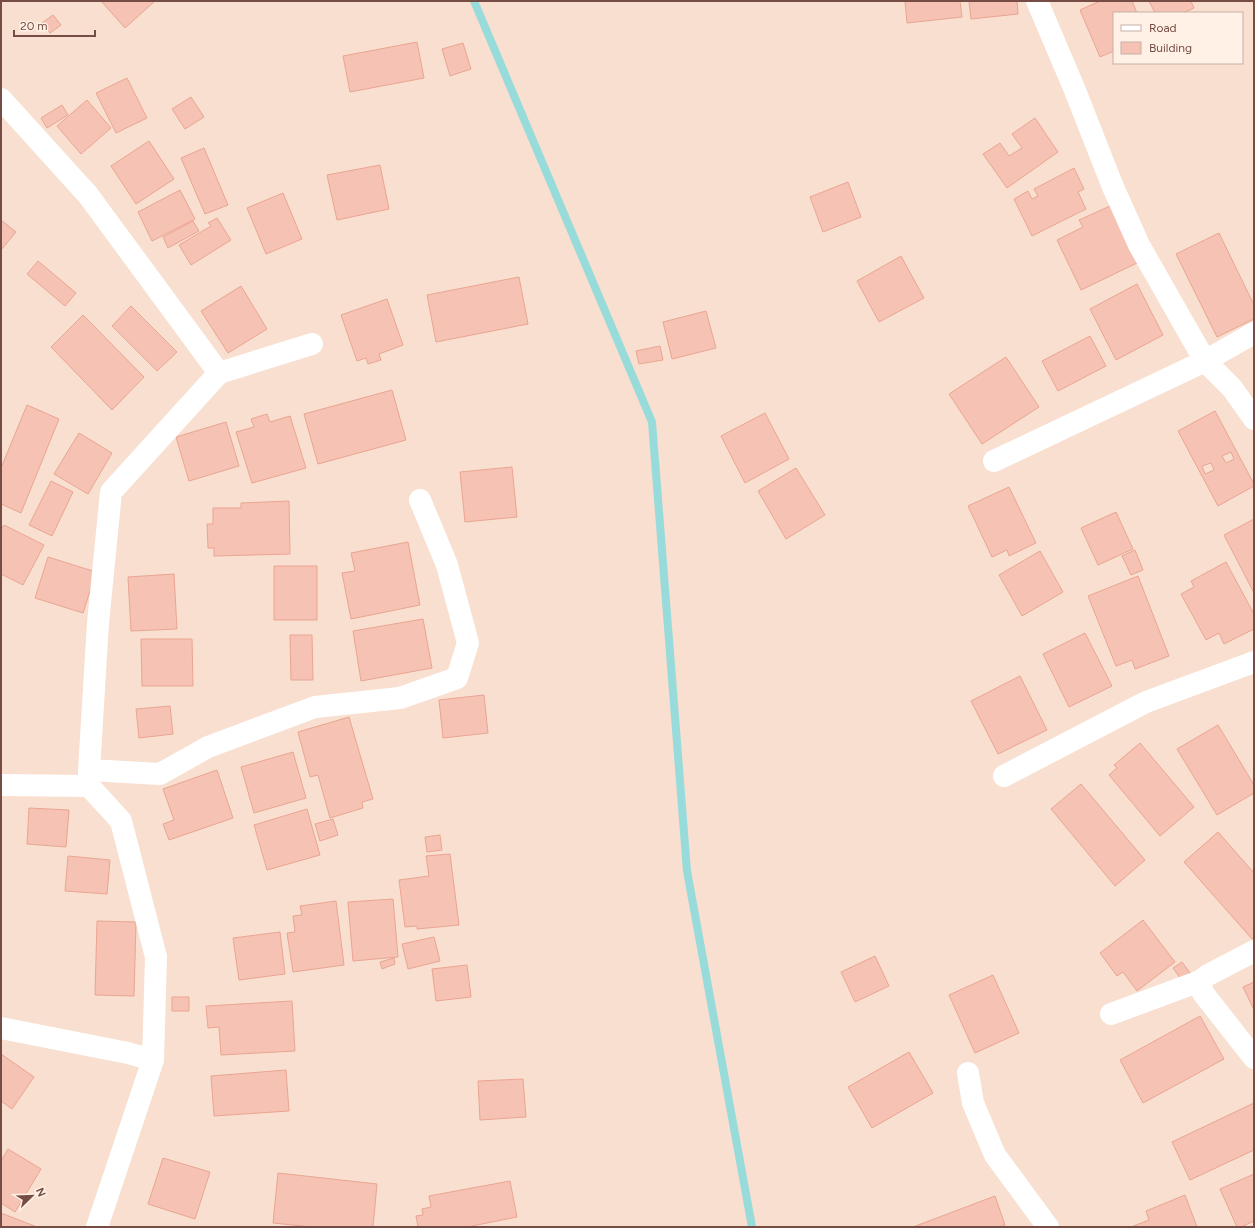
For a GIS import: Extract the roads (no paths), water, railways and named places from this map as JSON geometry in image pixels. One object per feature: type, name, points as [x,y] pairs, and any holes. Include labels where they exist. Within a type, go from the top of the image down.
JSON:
[{"type":"street","points":[[1037,1],[1074,88],[1113,187],[1140,245],[1205,361],[1232,388],[1254,419]]},
{"type":"street","points":[[1,99],[88,196],[219,374]]},
{"type":"street","points":[[994,461],[1205,361],[1254,333]]},
{"type":"street","points":[[97,1227],[153,1060],[156,957],[121,821],[89,778],[98,623],[111,492],[219,374],[312,344]]},
{"type":"street","points":[[1,785],[160,774],[208,747],[315,708],[400,698],[457,678],[468,643],[447,565],[420,500]]},
{"type":"street","points":[[1004,776],[1146,702],[1254,662]]},
{"type":"street","points":[[1111,1014],[1200,981],[1208,975],[1254,951]]},
{"type":"street","points":[[1200,981],[1203,993],[1254,1058]]},
{"type":"street","points":[[1,1028],[128,1053],[153,1060]]},
{"type":"street","points":[[968,1073],[973,1103],[995,1155],[1048,1227]]},
{"type":"waterway","points":[[474,1],[652,422],[687,871],[752,1227]]}]
